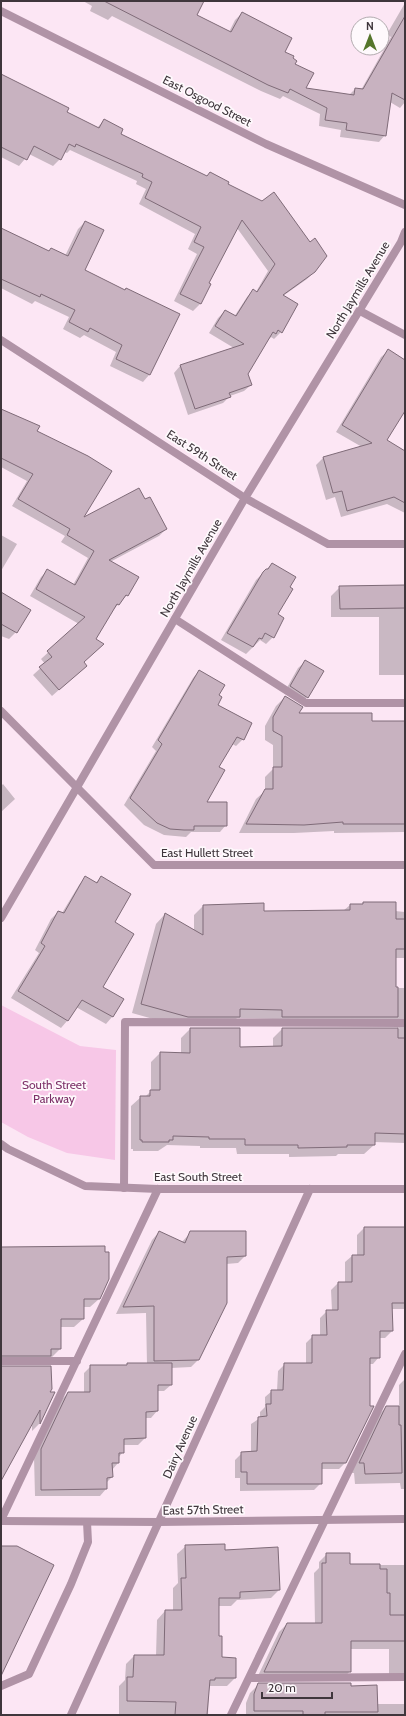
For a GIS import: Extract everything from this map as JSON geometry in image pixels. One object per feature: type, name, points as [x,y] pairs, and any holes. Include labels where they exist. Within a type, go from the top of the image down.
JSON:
[{"type":"street","name":"East Osgood Street","points":[[1,10],[266,144],[405,205]]},
{"type":"street","name":"North Jaymills Avenue","points":[[1,918],[245,498],[360,311],[401,242],[405,232]]},
{"type":"street","points":[[360,311],[405,335]]},
{"type":"street","name":"East 59th Street","points":[[1,340],[245,498],[328,544],[405,544]]},
{"type":"street","points":[[175,619],[306,703],[405,703]]},
{"type":"street","name":"East Hullett Street","points":[[1,711],[154,865],[405,865]]},
{"type":"street","points":[[124,1188],[125,1022],[405,1023]]},
{"type":"street","name":"East South Street","points":[[1,1144],[8,1149],[85,1186],[158,1189],[405,1189]]},
{"type":"street","points":[[1,1521],[158,1189]]},
{"type":"street","name":"Dairy Avenue","points":[[71,1715],[310,1189]]},
{"type":"street","points":[[231,1715],[404,1359]]},
{"type":"street","points":[[1,1361],[77,1361]]},
{"type":"street","name":"East 57th Street","points":[[1,1521],[159,1522],[405,1519]]},
{"type":"street","points":[[1,1686],[29,1674],[71,1584],[88,1542],[87,1522]]},
{"type":"street","points":[[249,1678],[405,1677]]},
{"type":"green space","name":"South Street Parkway","points":[[1,1005],[80,1046],[116,1050],[115,1160],[67,1153],[28,1137],[1,1122]]},
{"type":"building","points":[[104,1],[204,1],[197,15],[231,32],[242,12],[292,38],[285,52],[294,56],[293,58],[297,61],[295,64],[314,73],[306,88],[354,95],[355,88],[363,89],[382,56],[390,56],[390,42],[405,16],[405,100],[392,93],[386,136],[346,130],[347,123],[325,120],[327,108],[290,89],[288,93],[268,85]]},
{"type":"building","points":[[1,74],[69,108],[67,112],[99,128],[104,119],[123,129],[121,134],[207,176],[210,172],[229,182],[228,184],[262,201],[274,192],[310,242],[315,238],[327,256],[315,272],[283,295],[298,304],[282,333],[278,330],[276,334],[273,332],[248,374],[252,385],[229,393],[231,397],[195,409],[180,365],[244,344],[215,326],[225,310],[236,316],[253,289],[257,292],[275,264],[242,220],[209,283],[211,284],[201,304],[180,294],[204,247],[194,242],[201,227],[145,198],[152,182],[142,177],[143,174],[76,144],[75,147],[69,144],[61,160],[34,146],[27,160],[1,147]]},
{"type":"building","points":[[85,221],[104,230],[85,270],[125,290],[126,288],[180,314],[150,375],[116,359],[122,345],[90,328],[88,332],[69,322],[75,310],[41,294],[40,297],[1,279],[1,228],[49,251],[51,248],[68,256]]},
{"type":"building","points":[[388,349],[405,360],[405,411],[387,440],[405,451],[405,503],[394,497],[347,511],[342,491],[333,493],[323,457],[372,443],[342,425]]},
{"type":"building","points":[[1,409],[40,426],[37,431],[88,456],[112,471],[84,517],[139,488],[145,499],[150,497],[167,529],[109,560],[139,577],[128,596],[126,595],[119,605],[117,604],[96,639],[104,644],[84,662],[87,666],[59,690],[39,667],[52,657],[47,651],[85,617],[36,589],[47,569],[75,585],[94,551],[67,535],[70,529],[18,499],[33,474],[1,458]]},
{"type":"building","points":[[272,563],[296,577],[290,587],[293,589],[278,614],[284,618],[274,638],[265,633],[262,639],[259,638],[253,647],[227,633],[263,572],[268,569]]},
{"type":"building","points":[[405,585],[405,608],[340,609],[339,586]]},
{"type":"building","points":[[1,592],[31,610],[17,633],[1,624]]},
{"type":"building","points":[[305,660],[324,671],[308,698],[290,686]]},
{"type":"building","points":[[199,670],[225,685],[219,695],[222,697],[218,705],[252,723],[244,740],[237,737],[219,767],[225,770],[207,802],[227,802],[227,826],[194,826],[194,830],[170,829],[157,823],[130,798],[162,744],[158,740]]},
{"type":"building","points":[[285,696],[303,707],[299,713],[372,713],[372,721],[405,721],[405,824],[343,824],[343,822],[304,825],[246,824],[265,789],[273,789],[273,767],[282,767],[282,736],[273,731],[273,717]]},
{"type":"building","points":[[85,876],[97,883],[101,876],[131,894],[115,922],[134,934],[103,987],[124,999],[113,1017],[82,1000],[68,1021],[18,991],[45,946],[41,943],[58,911],[64,913]]},
{"type":"building","points":[[363,902],[396,902],[396,919],[405,919],[405,949],[396,949],[398,1017],[282,1017],[282,1010],[240,1009],[240,1017],[188,1017],[141,1004],[165,913],[203,935],[203,905],[264,903],[264,911],[350,910],[350,904],[363,904]]},
{"type":"building","points":[[190,1028],[240,1028],[240,1047],[282,1046],[282,1028],[398,1028],[398,1038],[405,1038],[405,1134],[375,1133],[375,1145],[347,1145],[347,1147],[298,1148],[298,1145],[245,1145],[245,1139],[209,1139],[209,1137],[173,1136],[173,1140],[169,1140],[169,1142],[142,1142],[142,1140],[140,1140],[140,1096],[150,1096],[150,1090],[160,1090],[160,1052],[190,1053]]},
{"type":"building","points":[[364,1227],[405,1227],[405,1303],[392,1303],[393,1331],[380,1331],[380,1358],[370,1358],[370,1406],[374,1406],[346,1463],[322,1463],[322,1484],[247,1484],[247,1472],[241,1472],[241,1452],[257,1451],[258,1417],[267,1416],[266,1404],[271,1404],[271,1390],[283,1390],[284,1363],[312,1363],[312,1335],[327,1335],[326,1310],[338,1310],[338,1282],[352,1282],[352,1255],[364,1255]]},
{"type":"building","points":[[159,1231],[185,1243],[190,1231],[246,1231],[246,1256],[227,1257],[227,1303],[199,1360],[154,1361],[154,1306],[123,1307]]},
{"type":"building","points":[[105,1246],[105,1252],[109,1252],[109,1279],[100,1299],[84,1299],[84,1319],[61,1319],[61,1349],[51,1349],[51,1356],[1,1356],[1,1247]]},
{"type":"building","points":[[127,1363],[172,1363],[172,1385],[158,1385],[158,1411],[146,1412],[146,1438],[124,1439],[124,1453],[119,1453],[119,1463],[112,1463],[113,1477],[107,1478],[107,1489],[41,1490],[41,1449],[68,1392],[90,1392],[90,1365],[127,1365]]},
{"type":"building","points":[[1,1366],[51,1366],[52,1389],[50,1392],[55,1392],[40,1424],[40,1410],[1,1481]]},
{"type":"building","points":[[386,1406],[399,1406],[402,1473],[365,1474],[364,1463],[359,1463]]},
{"type":"building","points":[[225,1544],[225,1550],[278,1547],[280,1590],[240,1592],[240,1598],[219,1598],[219,1636],[222,1636],[222,1657],[236,1658],[236,1678],[215,1678],[215,1680],[210,1680],[207,1715],[175,1715],[176,1702],[127,1701],[127,1677],[133,1677],[134,1655],[164,1655],[165,1610],[182,1610],[181,1578],[186,1578],[185,1545]]},
{"type":"building","points":[[1,1546],[17,1546],[54,1565],[1,1676]]},
{"type":"building","points":[[326,1553],[350,1553],[350,1564],[380,1564],[380,1569],[387,1569],[387,1593],[390,1593],[390,1615],[405,1615],[405,1641],[351,1641],[351,1672],[264,1672],[287,1623],[322,1623],[322,1563],[326,1563]]},
{"type":"building","points":[[258,1683],[351,1683],[351,1686],[377,1685],[378,1712],[325,1712],[325,1715],[303,1715],[303,1711],[254,1711],[254,1694]]}]
